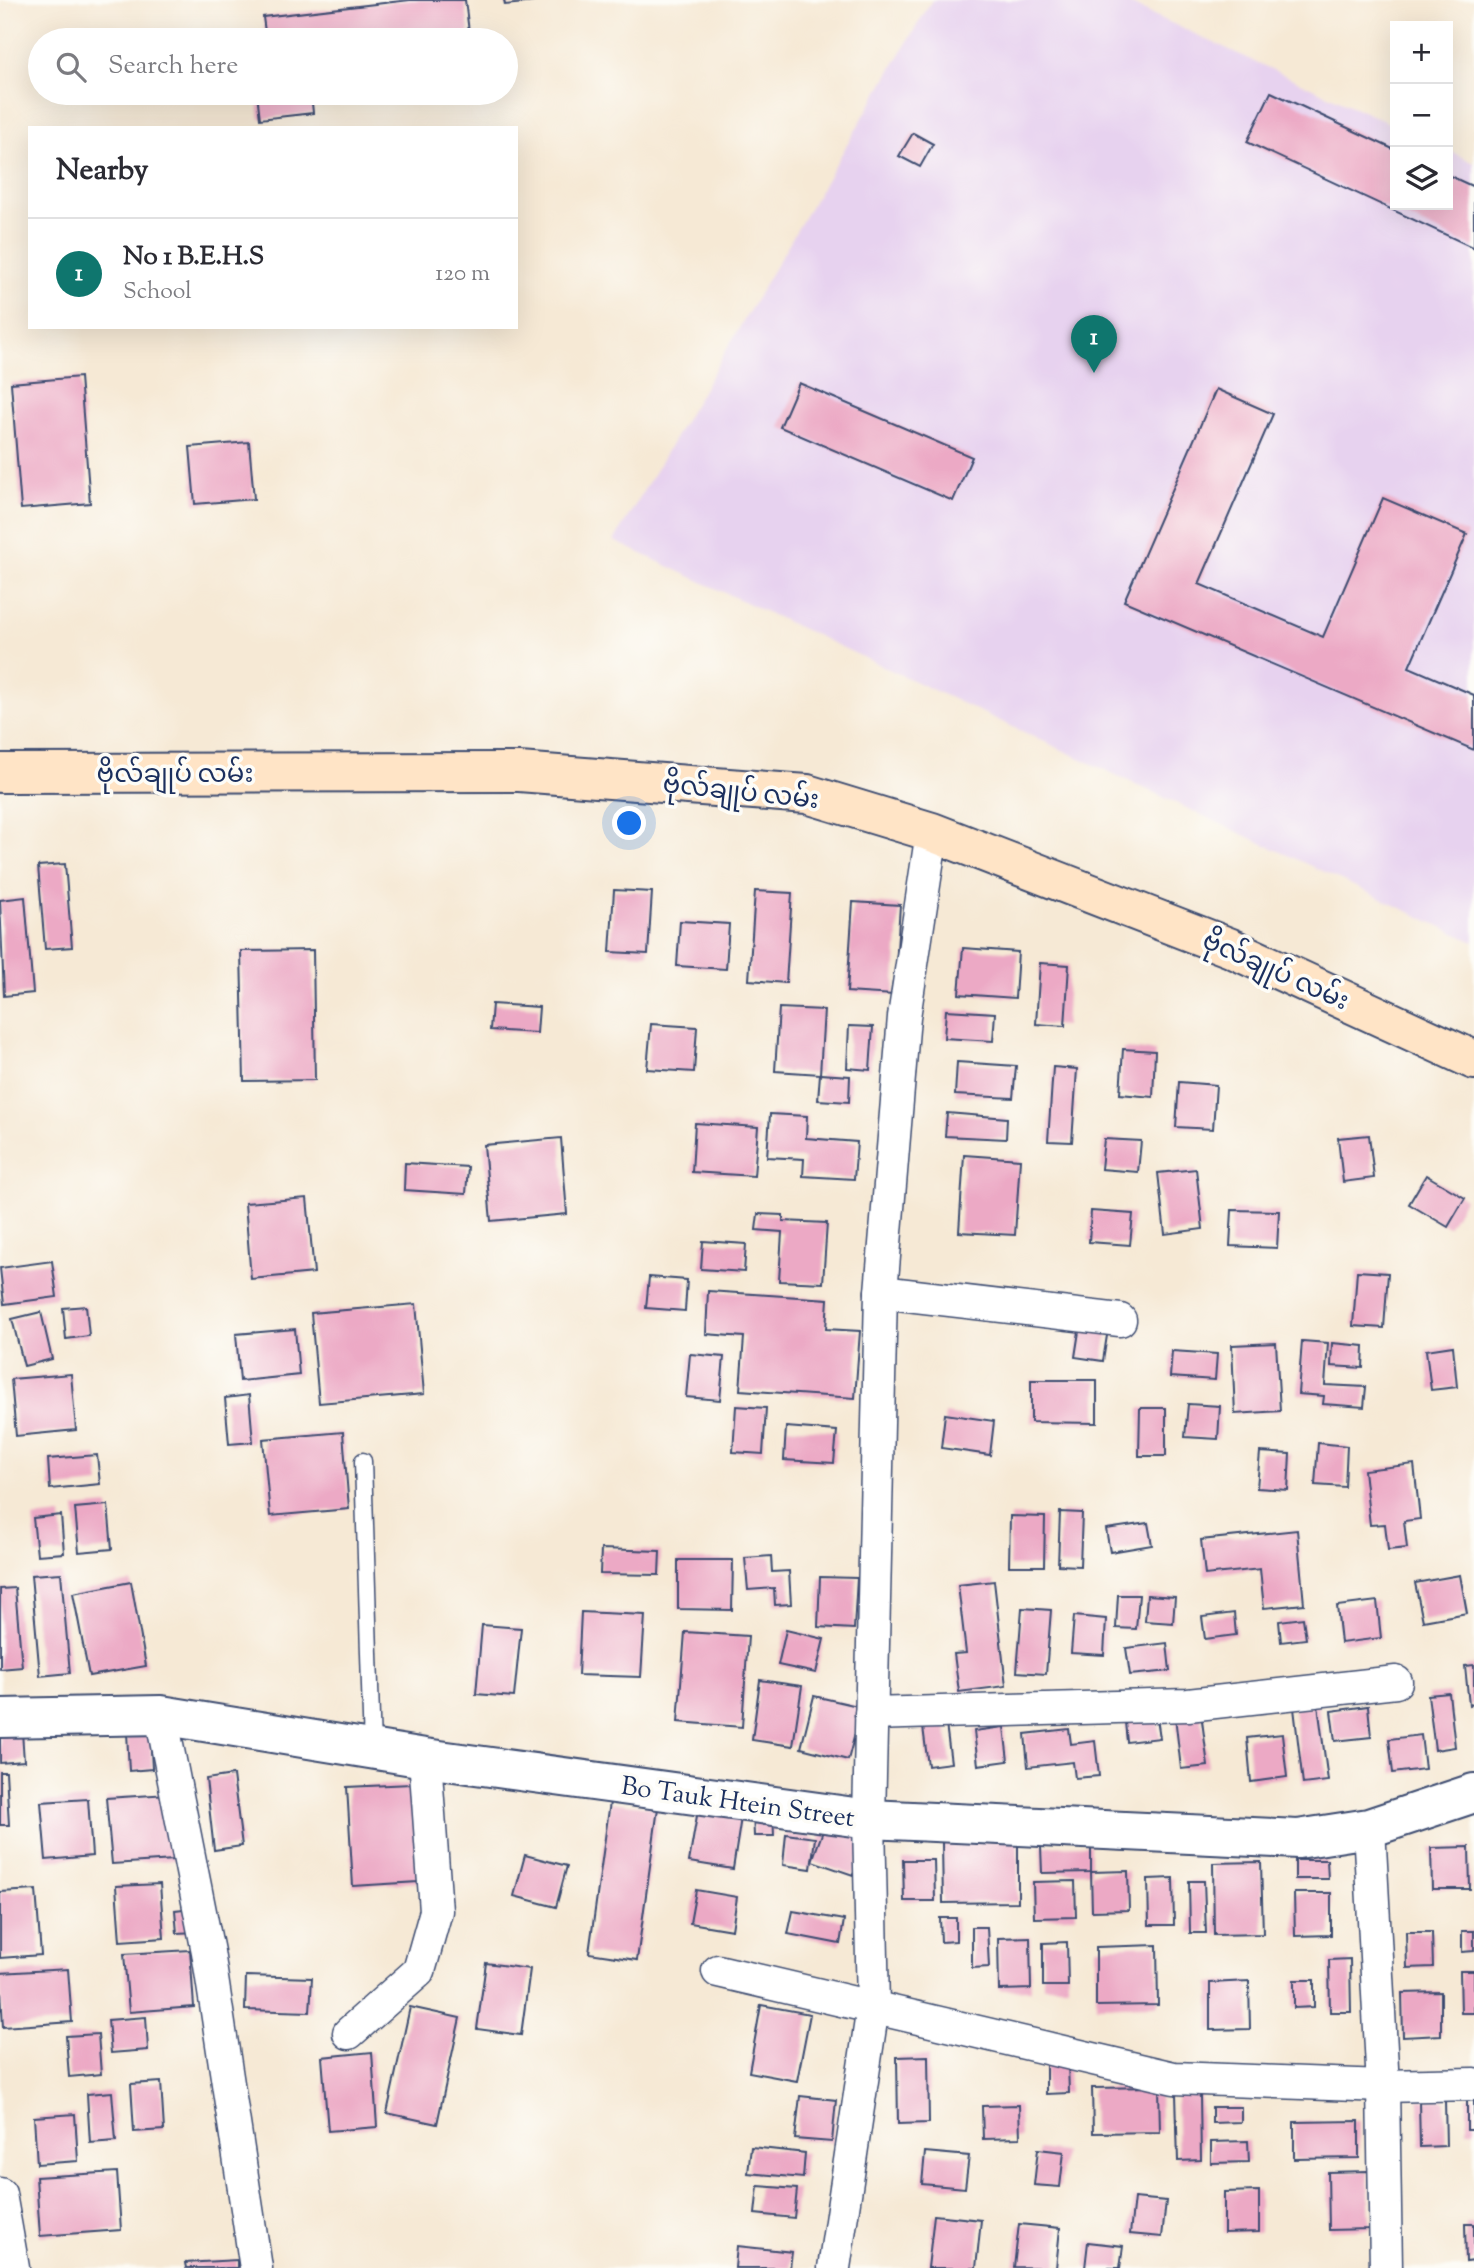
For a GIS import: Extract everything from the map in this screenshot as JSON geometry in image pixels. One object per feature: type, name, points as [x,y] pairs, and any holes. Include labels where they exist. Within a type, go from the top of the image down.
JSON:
[{"type":"main road","name":"ဗိုလ်ချုပ် လမ်း","points":[[0,773],[547,774],[807,794],[932,832],[1231,948],[1474,1060]]},
{"type":"street","points":[[834,2268],[873,2007],[869,1819],[881,1292],[904,1017],[932,832]]},
{"type":"street","points":[[881,1292],[1120,1320]]},
{"type":"street","points":[[872,1714],[1188,1705],[1396,1682]]},
{"type":"street","points":[[161,1715],[208,1952],[256,2268]]},
{"type":"street","name":"Bo Tauk Htein Street","points":[[0,1718],[161,1715],[425,1758],[869,1819],[1298,1839],[1369,1828],[1474,1793]]},
{"type":"street","points":[[349,2034],[419,1970],[436,1911],[425,1758]]},
{"type":"street","points":[[1369,1828],[1383,2086],[1386,2268]]},
{"type":"street","points":[[718,1971],[1174,2078],[1383,2086],[1474,2084]]},
{"type":"street","points":[[0,2194],[13,2268]]},
{"type":"lane","points":[[363,1461],[372,1749]]},
{"type":"shaded area","points":[[932,0],[1121,0],[1390,124],[1390,210],[1453,210],[1453,152],[1474,163],[1474,942],[614,541]]},
{"type":"building","points":[[410,0],[465,0],[468,28],[264,28],[263,17]]},
{"type":"building","points":[[504,0],[534,0],[534,2],[505,5]]},
{"type":"building","points":[[1271,92],[1390,148],[1390,209],[1247,142]]},
{"type":"building","points":[[258,105],[312,105],[313,113],[260,119]]},
{"type":"building","points":[[913,133],[933,144],[920,167],[899,156]]},
{"type":"building","points":[[1453,177],[1474,187],[1474,248],[1393,210],[1453,210]]},
{"type":"building","points":[[80,377],[90,503],[21,509],[11,383]]},
{"type":"building","points":[[799,383],[972,457],[953,501],[780,427]]},
{"type":"building","points":[[1216,389],[1273,414],[1199,584],[1323,637],[1383,498],[1467,534],[1409,667],[1474,695],[1474,750],[1124,601]]},
{"type":"building","points":[[249,442],[254,499],[195,504],[190,447]]},
{"type":"building","points":[[65,864],[72,947],[45,949],[38,866]]},
{"type":"building","points":[[614,890],[652,892],[648,954],[610,952]]},
{"type":"building","points":[[755,891],[792,893],[786,983],[749,980]]},
{"type":"building","points":[[25,897],[33,993],[4,996],[0,900]]},
{"type":"building","points":[[853,902],[900,905],[894,995],[847,992]]},
{"type":"building","points":[[680,921],[729,924],[726,969],[677,966]]},
{"type":"building","points":[[963,948],[1018,952],[1015,998],[959,994]]},
{"type":"building","points":[[313,950],[315,1080],[244,1081],[241,951]]},
{"type":"building","points":[[1040,963],[1069,965],[1065,1026],[1036,1024]]},
{"type":"building","points":[[492,1004],[539,1007],[537,1033],[490,1030]]},
{"type":"building","points":[[779,1008],[824,1010],[820,1074],[775,1071]]},
{"type":"building","points":[[946,1010],[995,1013],[993,1041],[944,1038]]},
{"type":"building","points":[[651,1024],[697,1027],[694,1072],[647,1069]]},
{"type":"building","points":[[849,1026],[873,1027],[870,1070],[847,1068]]},
{"type":"building","points":[[1123,1049],[1155,1051],[1153,1097],[1120,1094]]},
{"type":"building","points":[[957,1062],[1016,1066],[1013,1098],[955,1095]]},
{"type":"building","points":[[1053,1067],[1077,1069],[1072,1142],[1048,1141]]},
{"type":"building","points":[[820,1074],[850,1076],[849,1102],[818,1100]]},
{"type":"building","points":[[1179,1082],[1216,1085],[1213,1129],[1176,1127]]},
{"type":"building","points":[[947,1113],[1007,1118],[1006,1139],[945,1136]]},
{"type":"building","points":[[770,1114],[807,1116],[806,1138],[857,1142],[854,1179],[803,1176],[804,1159],[767,1157]]},
{"type":"building","points":[[695,1123],[758,1127],[754,1176],[692,1172]]},
{"type":"building","points":[[1369,1135],[1374,1178],[1343,1182],[1338,1138]]},
{"type":"building","points":[[561,1138],[567,1214],[491,1221],[484,1145]]},
{"type":"building","points":[[1104,1139],[1141,1141],[1138,1172],[1101,1169]]},
{"type":"building","points":[[964,1155],[1020,1159],[1015,1235],[959,1232]]},
{"type":"building","points":[[405,1163],[468,1167],[466,1194],[404,1190]]},
{"type":"building","points":[[1196,1169],[1203,1229],[1165,1234],[1158,1173]]},
{"type":"building","points":[[1426,1175],[1465,1198],[1448,1227],[1409,1204]]},
{"type":"building","points":[[307,1198],[314,1273],[251,1279],[245,1203]]},
{"type":"building","points":[[1232,1210],[1279,1211],[1277,1248],[1230,1246]]},
{"type":"building","points":[[1091,1211],[1133,1214],[1130,1245],[1089,1242]]},
{"type":"building","points":[[758,1214],[783,1215],[783,1221],[827,1223],[823,1283],[779,1281],[782,1232],[756,1230]]},
{"type":"building","points":[[703,1241],[746,1244],[744,1272],[701,1269]]},
{"type":"building","points":[[52,1261],[57,1297],[4,1304],[0,1268]]},
{"type":"building","points":[[1357,1271],[1388,1273],[1384,1328],[1353,1326]]},
{"type":"building","points":[[649,1277],[687,1280],[685,1311],[646,1308]]},
{"type":"building","points":[[708,1291],[828,1299],[826,1329],[860,1331],[855,1398],[740,1390],[744,1337],[706,1334]]},
{"type":"building","points":[[416,1304],[424,1394],[319,1403],[311,1313]]},
{"type":"building","points":[[86,1306],[89,1336],[66,1339],[63,1308]]},
{"type":"building","points":[[41,1312],[52,1359],[24,1366],[12,1319]]},
{"type":"building","points":[[1080,1325],[1108,1329],[1103,1361],[1075,1357]]},
{"type":"building","points":[[295,1329],[299,1375],[240,1381],[236,1334]]},
{"type":"building","points":[[1302,1341],[1328,1343],[1325,1385],[1366,1387],[1364,1407],[1323,1404],[1324,1396],[1298,1394]]},
{"type":"building","points":[[1276,1343],[1280,1411],[1235,1414],[1232,1345]]},
{"type":"building","points":[[1332,1343],[1364,1346],[1363,1368],[1331,1366]]},
{"type":"building","points":[[1453,1346],[1457,1387],[1431,1390],[1426,1350]]},
{"type":"building","points":[[1172,1351],[1217,1354],[1215,1380],[1170,1377]]},
{"type":"building","points":[[690,1354],[724,1357],[720,1400],[686,1397]]},
{"type":"building","points":[[71,1374],[76,1430],[16,1436],[11,1379]]},
{"type":"building","points":[[1031,1380],[1097,1380],[1097,1423],[1031,1422]]},
{"type":"building","points":[[249,1395],[253,1442],[229,1444],[225,1398]]},
{"type":"building","points":[[1188,1404],[1220,1406],[1218,1439],[1185,1437]]},
{"type":"building","points":[[736,1406],[766,1408],[763,1454],[733,1452]]},
{"type":"building","points":[[1140,1408],[1166,1408],[1166,1456],[1139,1456]]},
{"type":"building","points":[[945,1414],[994,1421],[990,1455],[941,1448]]},
{"type":"building","points":[[786,1427],[837,1431],[834,1463],[784,1460]]},
{"type":"building","points":[[343,1432],[349,1509],[270,1516],[263,1439]]},
{"type":"building","points":[[1318,1443],[1347,1446],[1345,1487],[1315,1485]]},
{"type":"building","points":[[1260,1452],[1290,1454],[1288,1490],[1257,1488]]},
{"type":"building","points":[[97,1455],[100,1484],[50,1489],[48,1459]]},
{"type":"building","points":[[1414,1464],[1420,1519],[1404,1521],[1407,1548],[1388,1550],[1385,1524],[1370,1525],[1364,1470]]},
{"type":"building","points":[[108,1505],[112,1549],[79,1552],[75,1508]]},
{"type":"building","points":[[1060,1512],[1082,1513],[1080,1566],[1058,1565]]},
{"type":"building","points":[[61,1515],[64,1553],[37,1555],[33,1518]]},
{"type":"building","points":[[1010,1516],[1045,1517],[1044,1566],[1009,1566]]},
{"type":"building","points":[[1148,1523],[1152,1545],[1110,1552],[1106,1529]]},
{"type":"building","points":[[1297,1530],[1304,1604],[1264,1608],[1260,1569],[1205,1575],[1201,1540]]},
{"type":"building","points":[[601,1549],[660,1551],[659,1575],[600,1574]]},
{"type":"building","points":[[771,1556],[772,1572],[789,1571],[791,1604],[775,1605],[774,1588],[748,1590],[745,1558]]},
{"type":"building","points":[[678,1560],[733,1560],[732,1610],[678,1609]]},
{"type":"building","points":[[61,1573],[70,1673],[40,1676],[31,1575]]},
{"type":"building","points":[[1460,1575],[1467,1613],[1423,1621],[1415,1583]]},
{"type":"building","points":[[820,1577],[857,1578],[854,1629],[818,1627]]},
{"type":"building","points":[[994,1581],[1006,1686],[959,1692],[954,1654],[966,1653],[958,1585]]},
{"type":"building","points":[[131,1582],[146,1666],[89,1676],[73,1593]]},
{"type":"building","points":[[15,1588],[22,1667],[0,1669],[0,1589]]},
{"type":"building","points":[[1118,1595],[1139,1595],[1136,1629],[1116,1628]]},
{"type":"building","points":[[1147,1595],[1175,1597],[1173,1623],[1145,1621]]},
{"type":"building","points":[[1377,1601],[1381,1638],[1341,1643],[1337,1606]]},
{"type":"building","points":[[1022,1608],[1051,1610],[1046,1674],[1017,1672]]},
{"type":"building","points":[[581,1612],[645,1615],[641,1677],[578,1675]]},
{"type":"building","points":[[1234,1613],[1236,1635],[1205,1639],[1202,1617]]},
{"type":"building","points":[[1074,1616],[1106,1619],[1104,1655],[1071,1653]]},
{"type":"building","points":[[1303,1618],[1306,1639],[1281,1642],[1279,1621]]},
{"type":"building","points":[[482,1625],[521,1628],[514,1697],[476,1694]]},
{"type":"building","points":[[786,1630],[824,1639],[816,1673],[778,1665]]},
{"type":"building","points":[[685,1632],[748,1636],[742,1727],[678,1722]]},
{"type":"building","points":[[1167,1643],[1170,1671],[1130,1675],[1126,1648]]},
{"type":"building","points":[[1474,1665],[1474,1704],[1469,1705],[1465,1666]]},
{"type":"building","points":[[760,1680],[802,1686],[793,1746],[752,1740]]},
{"type":"building","points":[[1449,1693],[1455,1747],[1435,1750],[1428,1695]]},
{"type":"building","points":[[814,1696],[862,1707],[848,1760],[801,1748]]},
{"type":"building","points":[[1318,1705],[1328,1781],[1303,1784],[1294,1708]]},
{"type":"building","points":[[1368,1706],[1371,1737],[1335,1741],[1331,1711]]},
{"type":"building","points":[[1201,1713],[1208,1766],[1181,1769],[1175,1716]]},
{"type":"building","points":[[1157,1718],[1160,1738],[1127,1742],[1125,1722]]},
{"type":"building","points":[[946,1724],[951,1763],[928,1766],[923,1727]]},
{"type":"building","points":[[1004,1727],[1008,1761],[978,1765],[974,1731]]},
{"type":"building","points":[[1069,1729],[1071,1744],[1095,1741],[1099,1776],[1075,1778],[1073,1762],[1028,1767],[1025,1734]]},
{"type":"building","points":[[150,1731],[152,1769],[129,1771],[127,1732]]},
{"type":"building","points":[[22,1732],[24,1761],[0,1763],[0,1734]]},
{"type":"building","points":[[1282,1734],[1287,1777],[1251,1782],[1247,1738]]},
{"type":"building","points":[[1421,1735],[1425,1769],[1393,1773],[1389,1739]]},
{"type":"building","points":[[0,1772],[6,1772],[9,1825],[0,1825]]},
{"type":"building","points":[[233,1775],[242,1846],[214,1850],[206,1779]]},
{"type":"building","points":[[411,1784],[418,1882],[353,1886],[347,1787]]},
{"type":"building","points":[[169,1794],[174,1860],[112,1864],[106,1798]]},
{"type":"building","points":[[88,1799],[92,1856],[46,1860],[41,1802]]},
{"type":"building","points":[[610,1802],[658,1808],[637,1960],[589,1953]]},
{"type":"building","points":[[699,1804],[742,1811],[733,1869],[689,1862]]},
{"type":"building","points":[[773,1811],[774,1836],[754,1836],[753,1812]]},
{"type":"building","points":[[827,1820],[867,1833],[853,1875],[812,1861]]},
{"type":"building","points":[[786,1834],[815,1838],[811,1869],[783,1865]]},
{"type":"building","points":[[1018,1840],[1018,1902],[943,1903],[942,1842]]},
{"type":"building","points":[[1091,1845],[1091,1872],[1042,1873],[1041,1846]]},
{"type":"building","points":[[1469,1847],[1470,1889],[1432,1889],[1431,1848]]},
{"type":"building","points":[[525,1855],[567,1866],[556,1907],[514,1896]]},
{"type":"building","points":[[903,1860],[934,1860],[935,1901],[904,1901]]},
{"type":"building","points":[[1295,1860],[1327,1860],[1328,1879],[1295,1879]]},
{"type":"building","points":[[1261,1862],[1263,1934],[1214,1935],[1213,1863]]},
{"type":"building","points":[[1128,1871],[1129,1910],[1092,1911],[1091,1872]]},
{"type":"building","points":[[1173,1878],[1174,1925],[1149,1925],[1148,1879]]},
{"type":"building","points":[[1075,1881],[1076,1917],[1034,1918],[1033,1882]]},
{"type":"building","points":[[1189,1881],[1204,1881],[1206,1933],[1190,1933]]},
{"type":"building","points":[[160,1884],[164,1938],[120,1941],[116,1886]]},
{"type":"building","points":[[36,1890],[41,1955],[0,1958],[0,1892]]},
{"type":"building","points":[[696,1890],[737,1897],[732,1930],[690,1923]]},
{"type":"building","points":[[1294,1893],[1331,1893],[1331,1935],[1295,1936]]},
{"type":"building","points":[[193,1908],[195,1932],[177,1933],[175,1910]]},
{"type":"building","points":[[793,1911],[844,1920],[840,1944],[788,1934]]},
{"type":"building","points":[[940,1918],[956,1918],[956,1941],[941,1942]]},
{"type":"building","points":[[972,1927],[987,1927],[989,1967],[972,1968]]},
{"type":"building","points":[[1462,1931],[1474,1931],[1474,1951],[1462,1952]]},
{"type":"building","points":[[1406,1932],[1432,1932],[1433,1967],[1407,1968]]},
{"type":"building","points":[[1030,1937],[1031,1989],[999,1990],[998,1938]]},
{"type":"building","points":[[1067,1942],[1068,1986],[1043,1986],[1043,1943]]},
{"type":"building","points":[[1157,1945],[1158,2005],[1096,2006],[1096,1947]]},
{"type":"building","points":[[190,1950],[194,2007],[129,2012],[124,1954]]},
{"type":"building","points":[[1350,1959],[1351,2012],[1330,2012],[1329,1960]]},
{"type":"building","points":[[486,1963],[530,1969],[521,2035],[477,2029]]},
{"type":"building","points":[[68,1969],[72,2022],[3,2027],[0,1973]]},
{"type":"building","points":[[1460,1971],[1474,1971],[1474,2013],[1461,2013]]},
{"type":"building","points":[[246,1976],[312,1978],[310,2012],[245,2010]]},
{"type":"building","points":[[1294,1980],[1314,1980],[1314,2007],[1294,2008]]},
{"type":"building","points":[[1249,1981],[1250,2029],[1210,2030],[1210,1983]]},
{"type":"building","points":[[1441,1992],[1441,2035],[1403,2037],[1402,1993]]},
{"type":"building","points":[[761,2005],[810,2014],[797,2081],[749,2072]]},
{"type":"building","points":[[410,2007],[460,2018],[437,2124],[387,2113]]},
{"type":"building","points":[[146,2017],[148,2050],[111,2053],[108,2020]]},
{"type":"building","points":[[98,2034],[101,2074],[69,2077],[66,2036]]},
{"type":"building","points":[[372,2052],[377,2127],[328,2131],[322,2057]]},
{"type":"building","points":[[928,2056],[929,2123],[898,2124],[897,2057]]},
{"type":"building","points":[[1068,2063],[1069,2093],[1046,2094],[1046,2064]]},
{"type":"building","points":[[161,2082],[164,2130],[134,2132],[131,2084]]},
{"type":"building","points":[[1159,2087],[1160,2132],[1093,2133],[1092,2088]]},
{"type":"building","points":[[112,2092],[116,2141],[90,2143],[87,2094]]},
{"type":"building","points":[[1176,2094],[1200,2094],[1201,2160],[1178,2161]]},
{"type":"building","points":[[800,2096],[836,2100],[832,2142],[795,2139]]},
{"type":"building","points":[[1467,2097],[1474,2097],[1474,2130],[1467,2130]]},
{"type":"building","points":[[1419,2100],[1445,2100],[1446,2146],[1420,2147]]},
{"type":"building","points":[[1019,2105],[1020,2138],[983,2139],[982,2106]]},
{"type":"building","points":[[1212,2107],[1241,2107],[1241,2122],[1212,2123]]},
{"type":"building","points":[[75,2114],[78,2161],[37,2164],[34,2117]]},
{"type":"building","points":[[1359,2121],[1359,2158],[1294,2159],[1294,2122]]},
{"type":"building","points":[[1248,2141],[1249,2162],[1211,2163],[1211,2142]]},
{"type":"building","points":[[751,2147],[805,2153],[803,2178],[748,2173]]},
{"type":"building","points":[[1038,2149],[1064,2152],[1060,2187],[1034,2185]]},
{"type":"building","points":[[925,2152],[969,2156],[965,2188],[922,2184]]},
{"type":"building","points":[[1368,2171],[1370,2229],[1329,2230],[1328,2172]]},
{"type":"building","points":[[117,2172],[121,2230],[40,2236],[36,2177]]},
{"type":"building","points":[[758,2186],[797,2189],[794,2218],[755,2214]]},
{"type":"building","points":[[1259,2191],[1259,2232],[1224,2233],[1224,2192]]},
{"type":"building","points":[[1134,2198],[1166,2201],[1162,2237],[1130,2234]]},
{"type":"building","points":[[934,2215],[981,2220],[976,2268],[928,2268]]},
{"type":"building","points":[[1019,2224],[1060,2228],[1056,2268],[1014,2267]]},
{"type":"building","points":[[1465,2224],[1474,2224],[1474,2261],[1466,2262]]},
{"type":"building","points":[[1088,2242],[1123,2246],[1120,2268],[1085,2268]]},
{"type":"building","points":[[737,2246],[792,2252],[790,2268],[735,2268]]},
{"type":"building","points":[[237,2260],[237,2268],[186,2268],[185,2263]]},
{"type":"place","name":"No 1 B.E.H.S","points":[[1094,373]]}]
